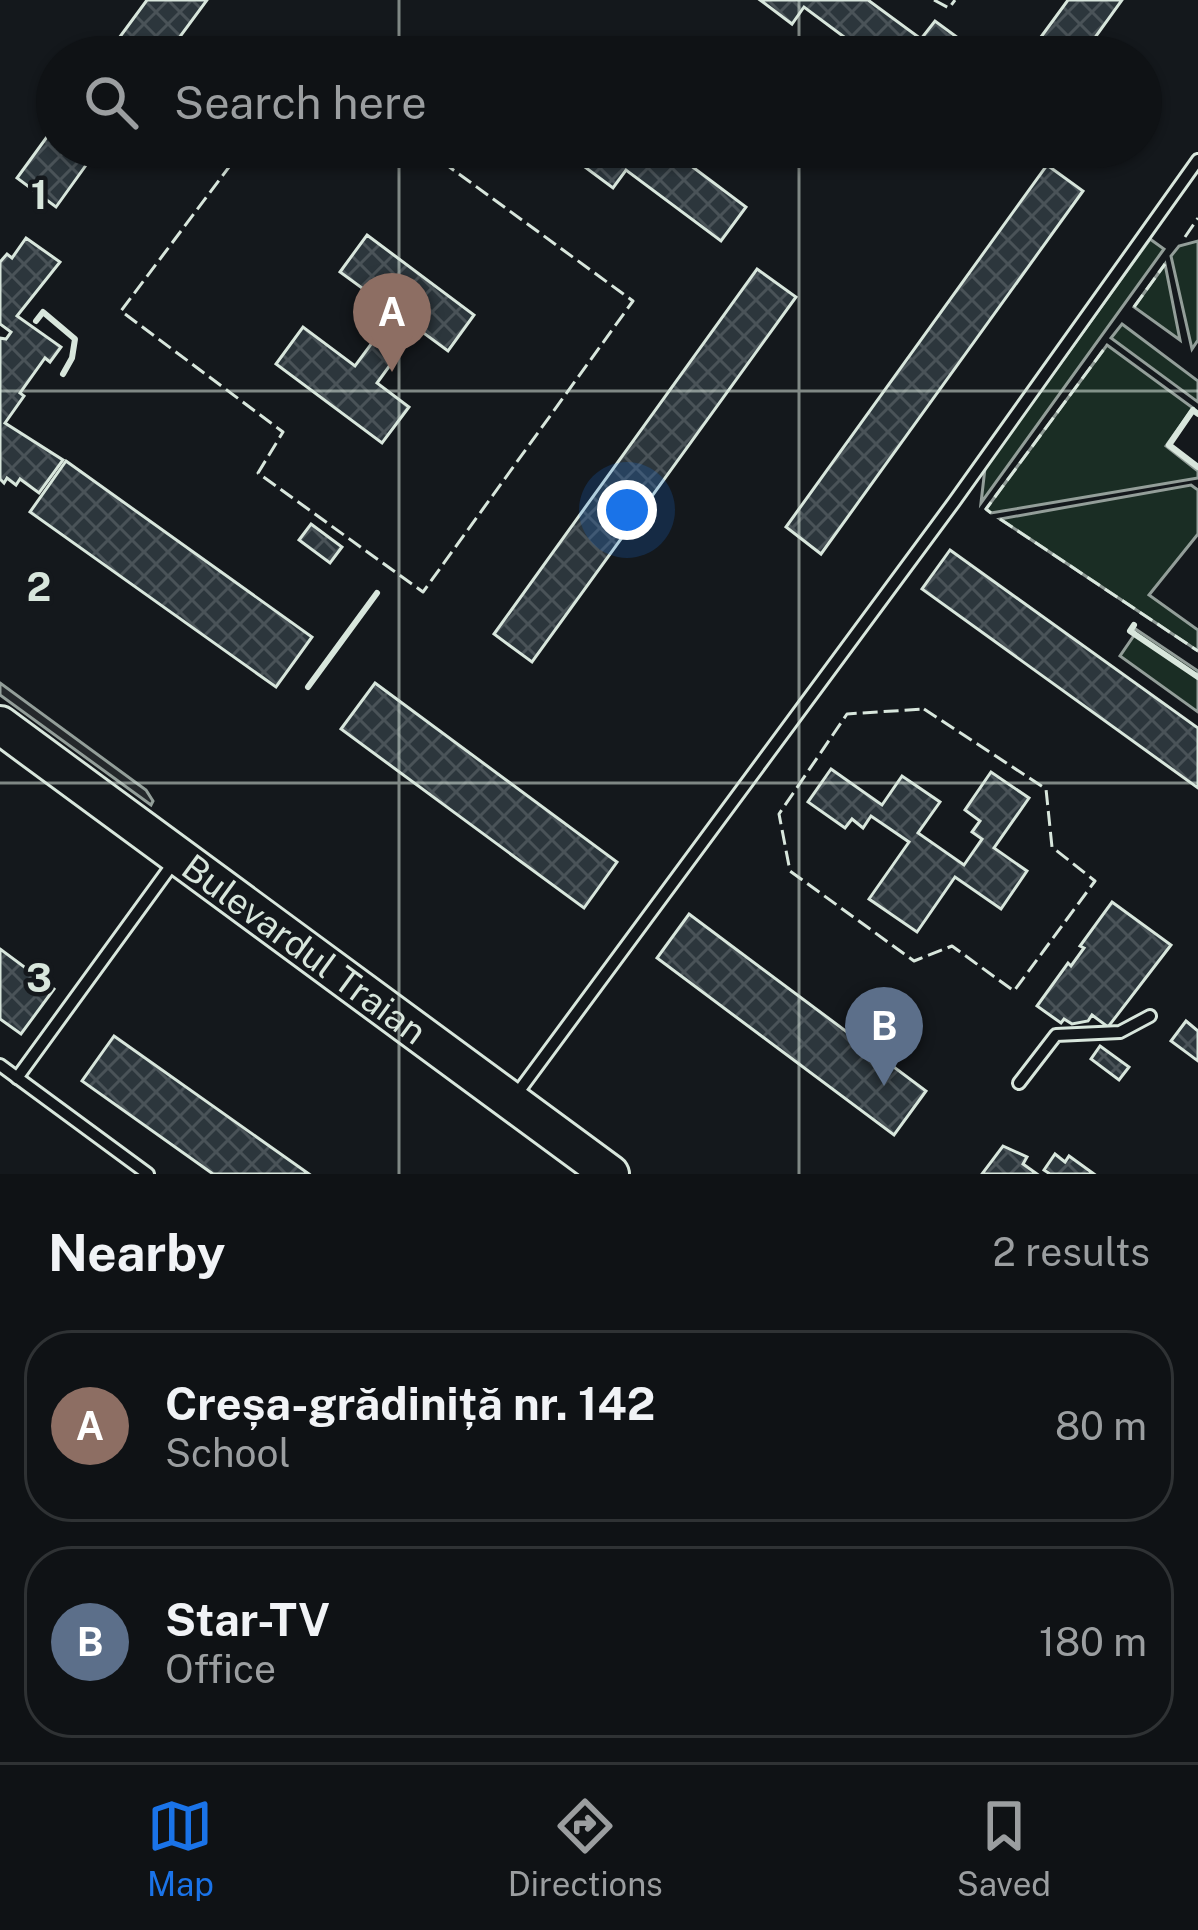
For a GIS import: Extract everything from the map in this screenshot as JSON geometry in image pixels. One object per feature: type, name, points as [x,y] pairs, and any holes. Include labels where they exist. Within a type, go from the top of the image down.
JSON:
[{"type":"highway","name":"Bulevardul Traian","points":[[0,725],[610,1174]]},
{"type":"lane","points":[[511,1103],[954,502],[1198,160]]},
{"type":"lane","points":[[17,1078],[179,855]]},
{"type":"lane","points":[[1019,1083],[1056,1035],[1120,1033],[1150,1016]]},
{"type":"lane","points":[[0,1065],[148,1174]]},
{"type":"green space","points":[[1150,239],[1164,249],[981,503],[985,468]]},
{"type":"green space","points":[[1198,241],[1198,340],[1192,349],[1171,256],[1179,246]]},
{"type":"green space","points":[[1165,264],[1180,340],[1134,307]]},
{"type":"green space","points":[[1122,324],[1198,381],[1198,402],[1111,338]]},
{"type":"green space","points":[[1107,345],[1193,408],[1166,446],[1198,471],[1198,478],[991,513],[986,509]]},
{"type":"green space","points":[[1191,485],[1198,490],[1198,534],[1149,595],[1198,630],[1198,651],[1000,519]]},
{"type":"green space","points":[[1134,628],[1198,671],[1198,712],[1120,656]]},
{"type":"shaded area","points":[[0,683],[146,790],[151,805],[0,695]]},
{"type":"building","points":[[147,0],[207,0],[180,36],[120,36]]},
{"type":"building","points":[[760,0],[868,0],[917,36],[843,36],[804,7],[792,24]]},
{"type":"building","points":[[1068,0],[1122,0],[1096,36],[1042,36]]},
{"type":"building","points":[[935,21],[955,36],[923,36]]},
{"type":"building","points":[[36,152],[36,168],[84,168],[56,207],[17,178]]},
{"type":"building","points":[[586,168],[694,168],[746,207],[721,241],[626,170],[613,188]]},
{"type":"building","points":[[1045,168],[1083,191],[821,554],[786,527]]},
{"type":"building","points":[[367,235],[474,315],[448,351],[417,328],[377,383],[409,407],[382,443],[276,364],[303,327],[355,366],[395,312],[340,272]]},
{"type":"building","points":[[26,238],[60,262],[17,316],[61,347],[50,362],[45,358],[5,423],[63,460],[39,493],[20,479],[16,485],[0,479],[0,338],[6,339],[11,332],[0,324],[0,262],[7,254],[12,258]]},
{"type":"building","points":[[757,269],[796,297],[532,662],[494,634]]},
{"type":"building","points":[[66,461],[312,637],[276,687],[30,512]]},
{"type":"building","points":[[311,524],[342,547],[330,563],[299,540]]},
{"type":"building","points":[[950,550],[1198,728],[1198,788],[922,589]]},
{"type":"building","points":[[375,683],[617,862],[584,908],[341,729]]},
{"type":"building","points":[[831,769],[882,805],[902,776],[940,802],[918,833],[964,865],[982,839],[972,832],[980,821],[965,810],[991,772],[1029,798],[994,848],[1027,871],[1001,909],[955,877],[917,932],[869,899],[909,842],[871,816],[863,828],[852,819],[845,828],[808,802]]},
{"type":"building","points":[[1112,902],[1171,945],[1108,1027],[1092,1015],[1088,1021],[1072,1024],[1064,1019],[1061,1023],[1037,1006],[1084,948],[1080,946]]},
{"type":"building","points":[[689,914],[926,1091],[894,1135],[657,958]]},
{"type":"building","points":[[0,949],[54,989],[21,1034],[0,1019]]},
{"type":"building","points":[[1186,1021],[1198,1031],[1198,1061],[1171,1041]]},
{"type":"building","points":[[114,1036],[309,1174],[213,1174],[82,1081]]},
{"type":"building","points":[[1100,1046],[1129,1067],[1119,1080],[1091,1059]]},
{"type":"building","points":[[1003,1146],[1027,1157],[1023,1164],[1037,1174],[982,1174]]},
{"type":"building","points":[[1055,1154],[1065,1162],[1069,1156],[1094,1174],[1050,1174],[1044,1170]]},
{"type":"fence","points":[[934,0],[949,8],[955,0]]},
{"type":"fence","points":[[228,168],[121,311],[283,432],[258,473],[423,592],[633,301],[451,168]]},
{"type":"fence","points":[[1185,237],[1198,218]]},
{"type":"fence","points":[[1134,307],[1165,264]]},
{"type":"fence","points":[[991,513],[986,509],[1107,345]]},
{"type":"fence","points":[[1000,519],[1198,651]]},
{"type":"fence","points":[[924,709],[1046,789],[1052,847],[1095,881],[1014,991],[952,946],[914,961],[790,871],[779,814],[847,714],[924,709]]},
{"type":"wall","points":[[36,321],[43,312],[75,339],[63,374]]},
{"type":"wall","points":[[1198,414],[1193,410],[1169,445],[1198,467]]},
{"type":"wall","points":[[308,687],[377,593]]},
{"type":"wall","points":[[1134,625],[1130,631],[1198,677]]},
{"type":"place","name":"Creșa-grădiniță nr. 142","points":[[392,372]]},
{"type":"place","name":"Star-TV","points":[[884,1086]]}]
